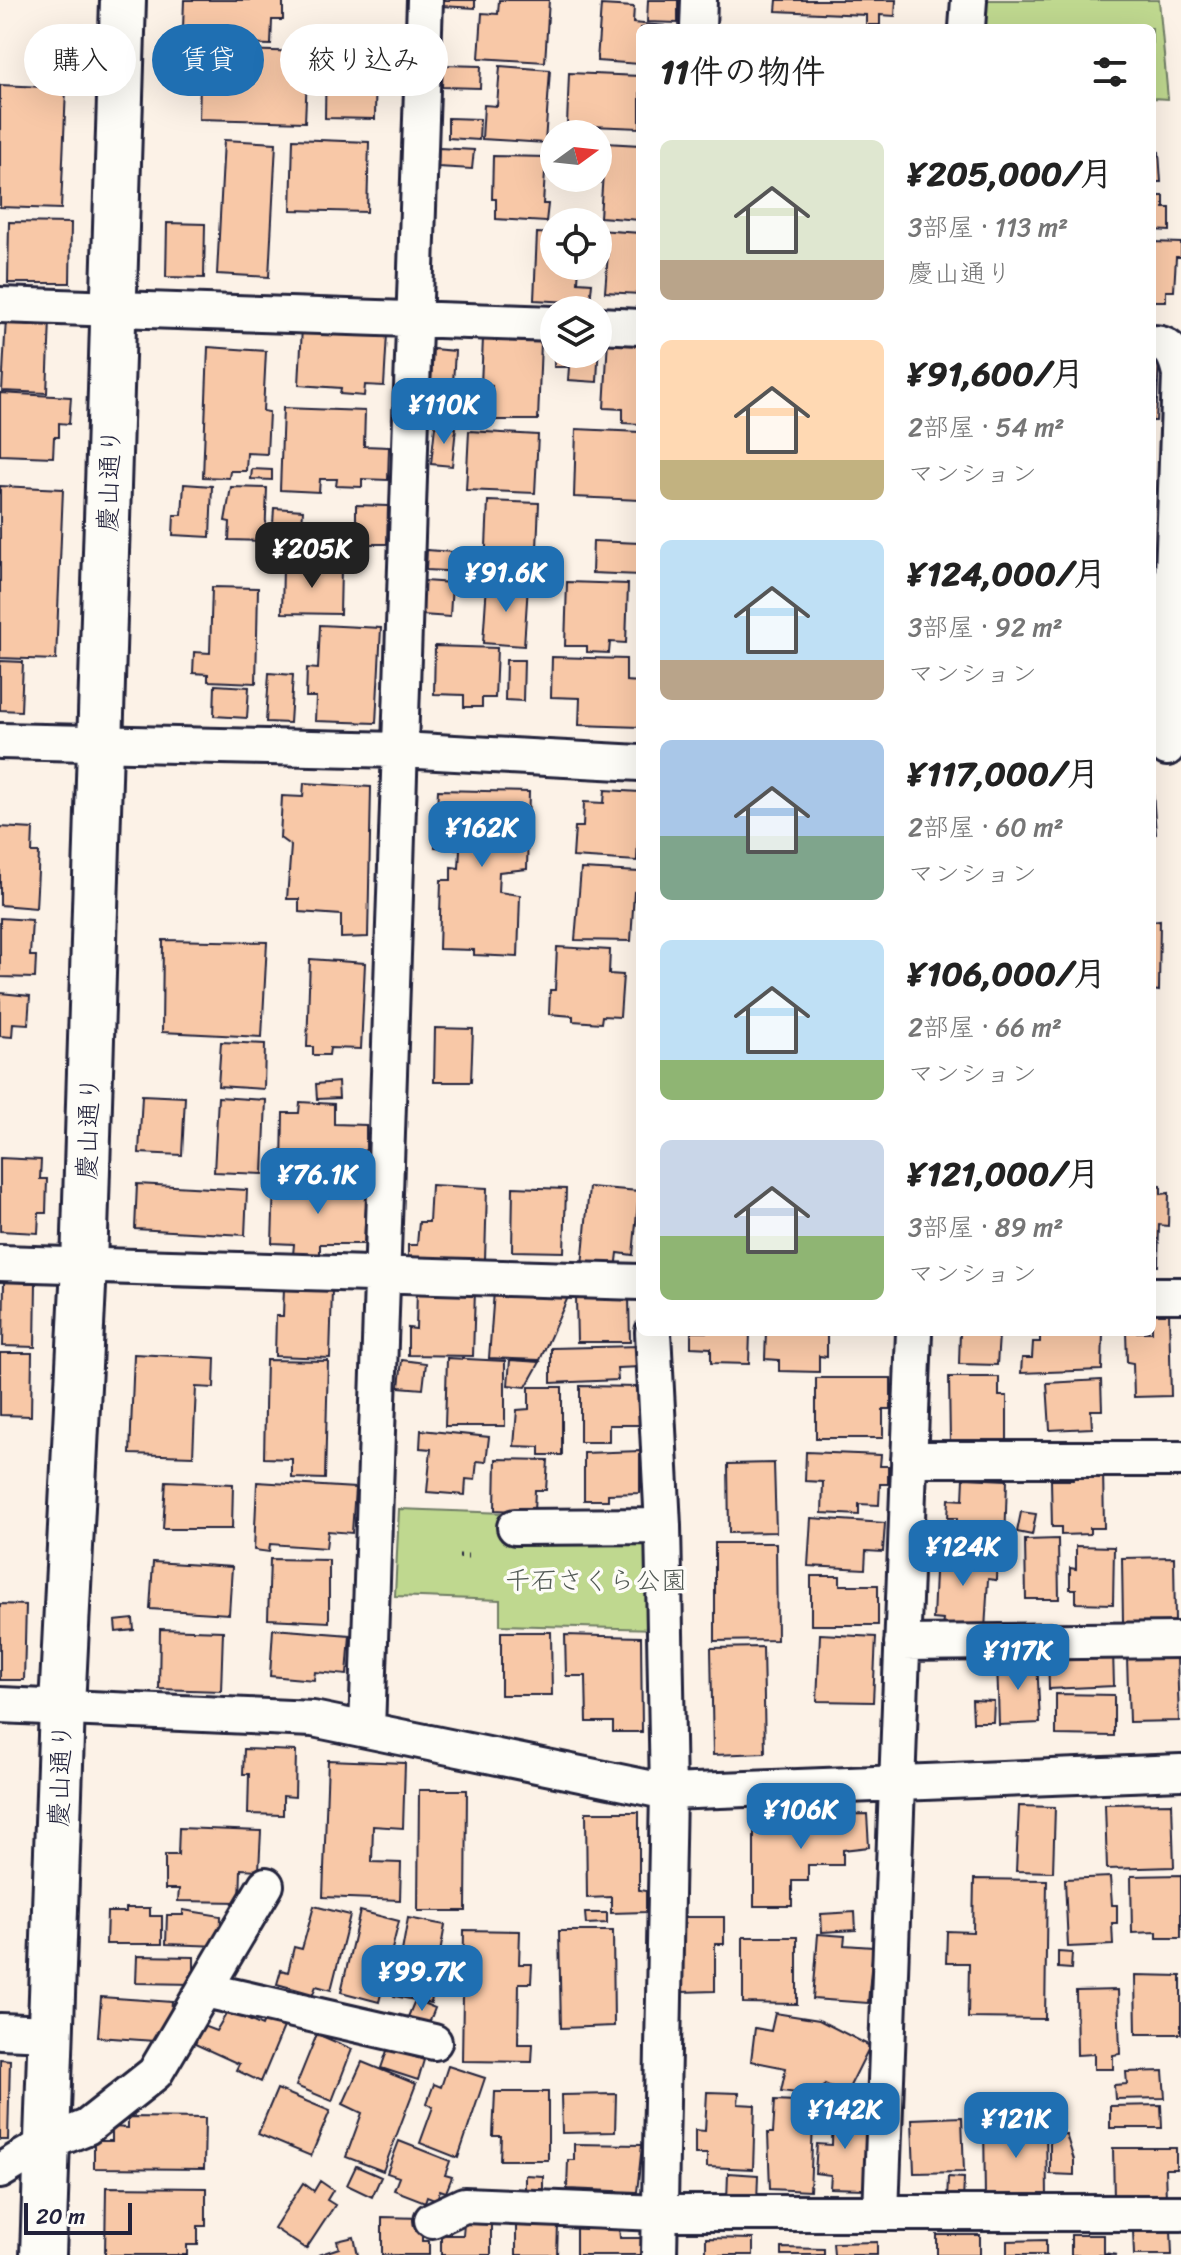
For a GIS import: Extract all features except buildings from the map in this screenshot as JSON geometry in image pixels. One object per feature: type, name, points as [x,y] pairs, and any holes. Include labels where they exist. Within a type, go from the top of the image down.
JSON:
[{"type":"street","name":"慶山通り","points":[[43,2255],[62,1707],[84,1266],[123,0]]},
{"type":"street","points":[[367,1730],[379,1275],[425,0]]},
{"type":"street","points":[[698,24],[699,0]]},
{"type":"street","points":[[967,24],[969,0]]},
{"type":"street","points":[[0,305],[540,323]]},
{"type":"street","points":[[612,326],[636,327]]},
{"type":"street","points":[[1156,343],[1162,343],[1175,354],[1180,374],[1176,591],[1167,748]]},
{"type":"street","points":[[0,741],[400,750],[636,763]]},
{"type":"street","points":[[0,1263],[636,1282]]},
{"type":"street","points":[[1156,1295],[1181,1295]]},
{"type":"street","points":[[653,1336],[663,1526],[668,1792],[659,2255]]},
{"type":"street","points":[[881,2213],[914,1336]]},
{"type":"street","points":[[909,1459],[1181,1459]]},
{"type":"street","points":[[515,1527],[663,1526]]},
{"type":"street","points":[[902,1643],[1181,1640]]},
{"type":"street","points":[[0,1705],[313,1719],[668,1792],[1181,1772]]},
{"type":"street","points":[[0,2171],[47,2143],[87,2127],[155,2073],[266,1885]]},
{"type":"street","points":[[205,1990],[434,2042]]},
{"type":"street","points":[[0,2031],[51,2033]]},
{"type":"street","points":[[432,2220],[464,2205],[659,2213],[1181,2213]]},
{"type":"path","points":[[459,1556],[468,1556]]},
{"type":"green space","points":[[982,0],[1159,0],[1168,99],[1156,98],[1156,24],[981,24]]},
{"type":"green space","name":"千石さくら公園","points":[[399,1509],[505,1513],[505,1532],[658,1534],[657,1629],[500,1625],[500,1600],[395,1596]]}]
